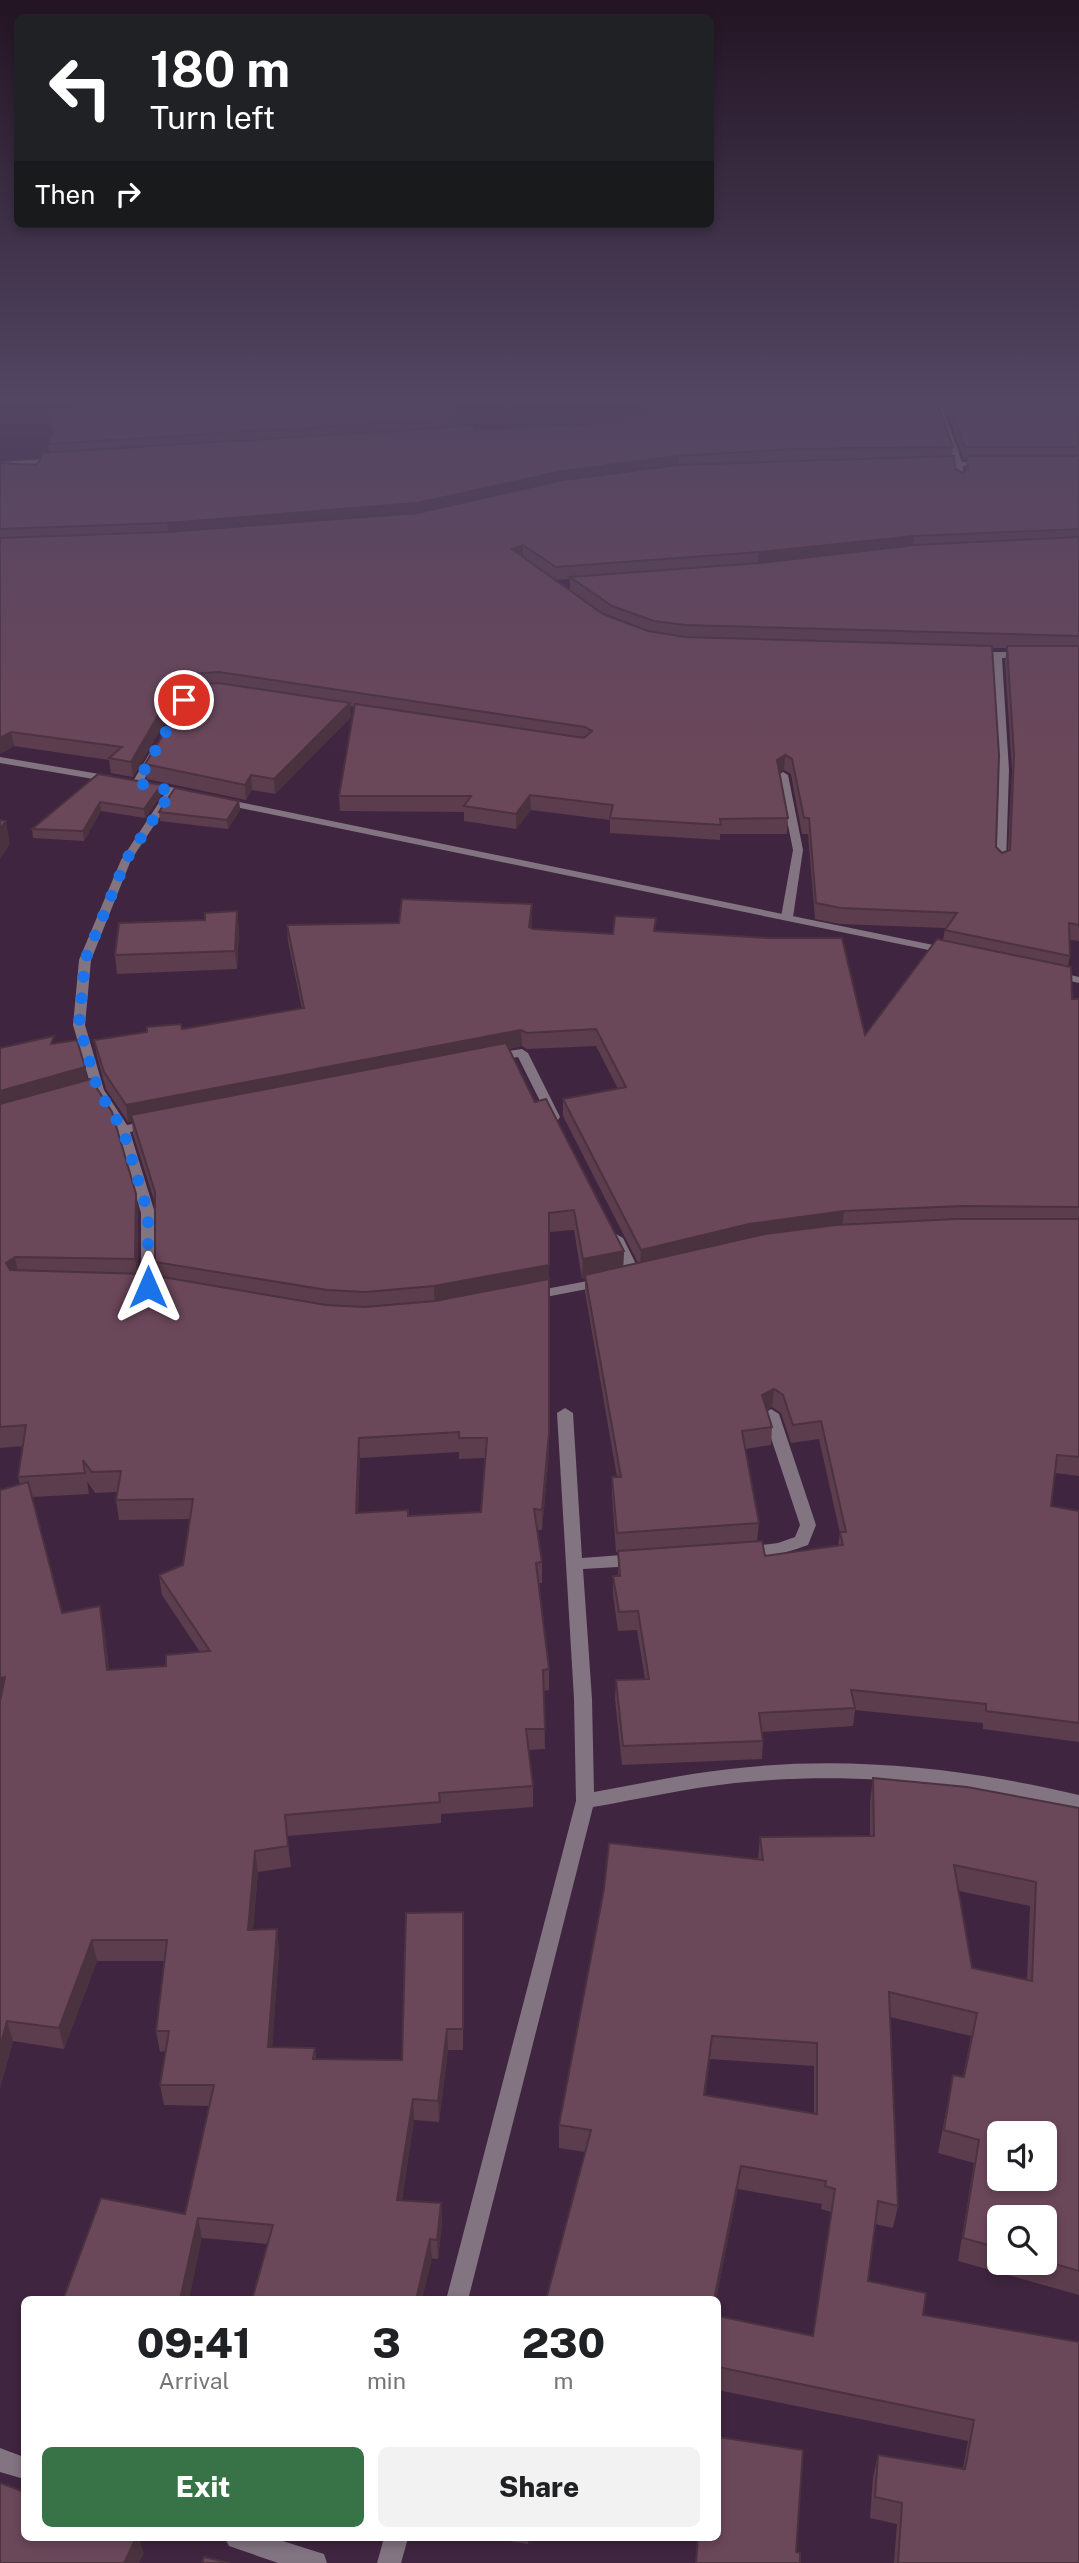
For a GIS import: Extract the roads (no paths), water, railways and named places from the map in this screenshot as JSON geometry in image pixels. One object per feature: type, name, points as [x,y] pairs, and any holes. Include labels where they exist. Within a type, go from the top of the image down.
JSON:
[{"type":"street","points":[[970,654],[1038,655]]},
{"type":"street","points":[[997,656],[1003,777],[1001,863]]},
{"type":"street","points":[[137,783],[158,748]]},
{"type":"street","points":[[0,760],[199,796]]},
{"type":"street","points":[[783,775],[798,849],[787,917]]},
{"type":"street","points":[[148,1288],[148,1213],[123,1130],[92,1092],[79,1025],[85,960],[126,860],[172,791]]},
{"type":"street","points":[[213,799],[959,954]]},
{"type":"street","points":[[1039,971],[1079,980]]},
{"type":"street","points":[[478,1061],[522,1053],[560,1127]]},
{"type":"street","points":[[123,1130],[164,1122]]},
{"type":"street","points":[[515,1299],[641,1275],[610,1227]]},
{"type":"street","points":[[458,2296],[585,1801],[565,1413]]},
{"type":"street","points":[[724,1553],[779,1549],[802,1541],[808,1525],[771,1414]]},
{"type":"street","points":[[574,1564],[656,1558]]},
{"type":"street","points":[[585,1801],[751,1774],[852,1770],[951,1776],[1079,1802]]},
{"type":"street","points":[[0,2460],[21,2467]]},
{"type":"street","points":[[246,2541],[315,2563]]},
{"type":"street","points":[[389,2563],[395,2541]]}]
